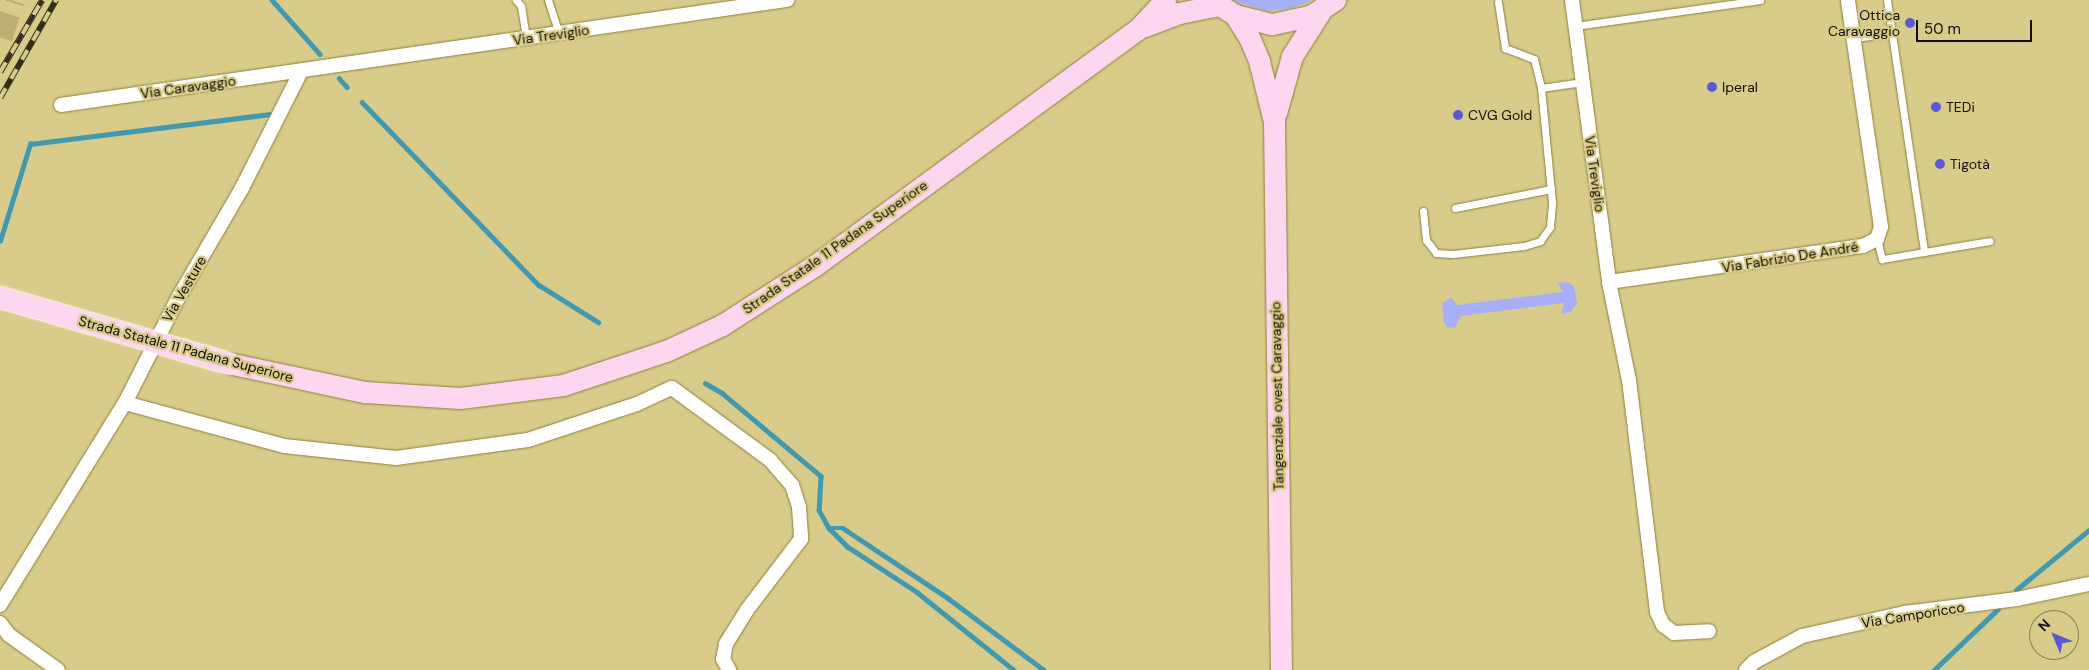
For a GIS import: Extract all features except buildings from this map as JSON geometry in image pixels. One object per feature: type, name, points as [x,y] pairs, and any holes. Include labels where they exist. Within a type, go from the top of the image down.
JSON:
[{"type":"main road","name":"Strada Statale 11 Padana Superiore","points":[[0,297],[228,363],[365,392],[460,398],[563,385],[666,351],[722,325],[814,266],[1138,29],[1164,0]]},
{"type":"main road","points":[[1222,7],[1260,22],[1285,23],[1328,5]]},
{"type":"main road","name":"Tangenziale ovest Caravaggio","points":[[1274,121],[1292,56],[1328,5]]},
{"type":"main road","name":"Strada Statale 11 Padana Superiore","points":[[1138,29],[1179,13],[1222,7]]},
{"type":"main road","name":"Tangenziale ovest Caravaggio","points":[[1222,7],[1250,37],[1259,61],[1274,121],[1281,670]]},
{"type":"street","name":"Via Treviglio","points":[[315,69],[787,0]]},
{"type":"street","name":"Via Treviglio","points":[[1572,0],[1609,282],[1620,348],[1628,380],[1657,612],[1663,625],[1674,633],[1709,631]]},
{"type":"street","name":"Via Fabrizio De André","points":[[1609,282],[1863,246],[1878,239],[1881,227],[1848,0]]},
{"type":"street","name":"Via Caravaggio","points":[[61,105],[315,69]]},
{"type":"street","name":"Via Vesture","points":[[0,605],[125,403],[178,298],[242,188],[301,71]]},
{"type":"street","points":[[125,403],[284,446],[396,458],[528,440],[636,404],[672,388],[770,460],[792,485],[799,507],[800,540],[747,610],[726,644],[723,659],[729,670]]},
{"type":"street","name":"Via Camporicco","points":[[1746,670],[1754,662],[1802,636],[1905,613],[2017,599],[2089,584]]},
{"type":"street","points":[[0,623],[9,635],[58,670]]},
{"type":"lane","points":[[516,0],[524,18],[526,38]]},
{"type":"lane","points":[[548,0],[559,34]]},
{"type":"lane","points":[[1575,26],[1760,0]]},
{"type":"lane","points":[[1887,0],[1924,252]]},
{"type":"lane","points":[[1423,211],[1426,240],[1436,252],[1453,254],[1524,246],[1540,241],[1550,227],[1551,189],[1541,88],[1534,58],[1505,48],[1498,2]]},
{"type":"lane","points":[[1854,38],[1893,33]]},
{"type":"lane","points":[[1541,88],[1583,82]]},
{"type":"lane","points":[[1455,208],[1551,189]]},
{"type":"lane","points":[[1878,239],[1882,259],[1990,241]]},
{"type":"shaded area","points":[[1230,0],[1312,0],[1293,8],[1267,11]]},
{"type":"shaded area","points":[[1567,282],[1574,286],[1577,303],[1571,312],[1561,314],[1564,303],[1461,316],[1455,328],[1447,327],[1444,322],[1442,304],[1451,297],[1457,305],[1563,292],[1558,283]]},
{"type":"waterway","points":[[272,0],[320,54]]},
{"type":"waterway","points":[[339,78],[347,87]]},
{"type":"waterway","points":[[362,102],[539,285],[598,322]]},
{"type":"waterway","points":[[0,241],[30,144],[270,114]]},
{"type":"waterway","points":[[705,383],[722,393],[821,476],[819,510],[829,528],[843,528],[948,598],[1044,670]]},
{"type":"waterway","points":[[829,528],[848,547],[917,592],[1014,670]]},
{"type":"waterway","points":[[2016,590],[2089,530]]},
{"type":"waterway","points":[[1934,670],[1998,609]]},
{"type":"tunnel","points":[[0,37],[12,0]]},
{"type":"railway","points":[[0,72],[42,0]]},
{"type":"railway","points":[[0,98],[56,0]]},
{"type":"place","name":"Ottica Caravaggio","points":[[1910,23]]},
{"type":"place","name":"Iperal","points":[[1712,87]]},
{"type":"place","name":"TEDi","points":[[1936,107]]},
{"type":"place","name":"CVG Gold","points":[[1458,115]]},
{"type":"place","name":"Tigotà","points":[[1940,164]]}]
